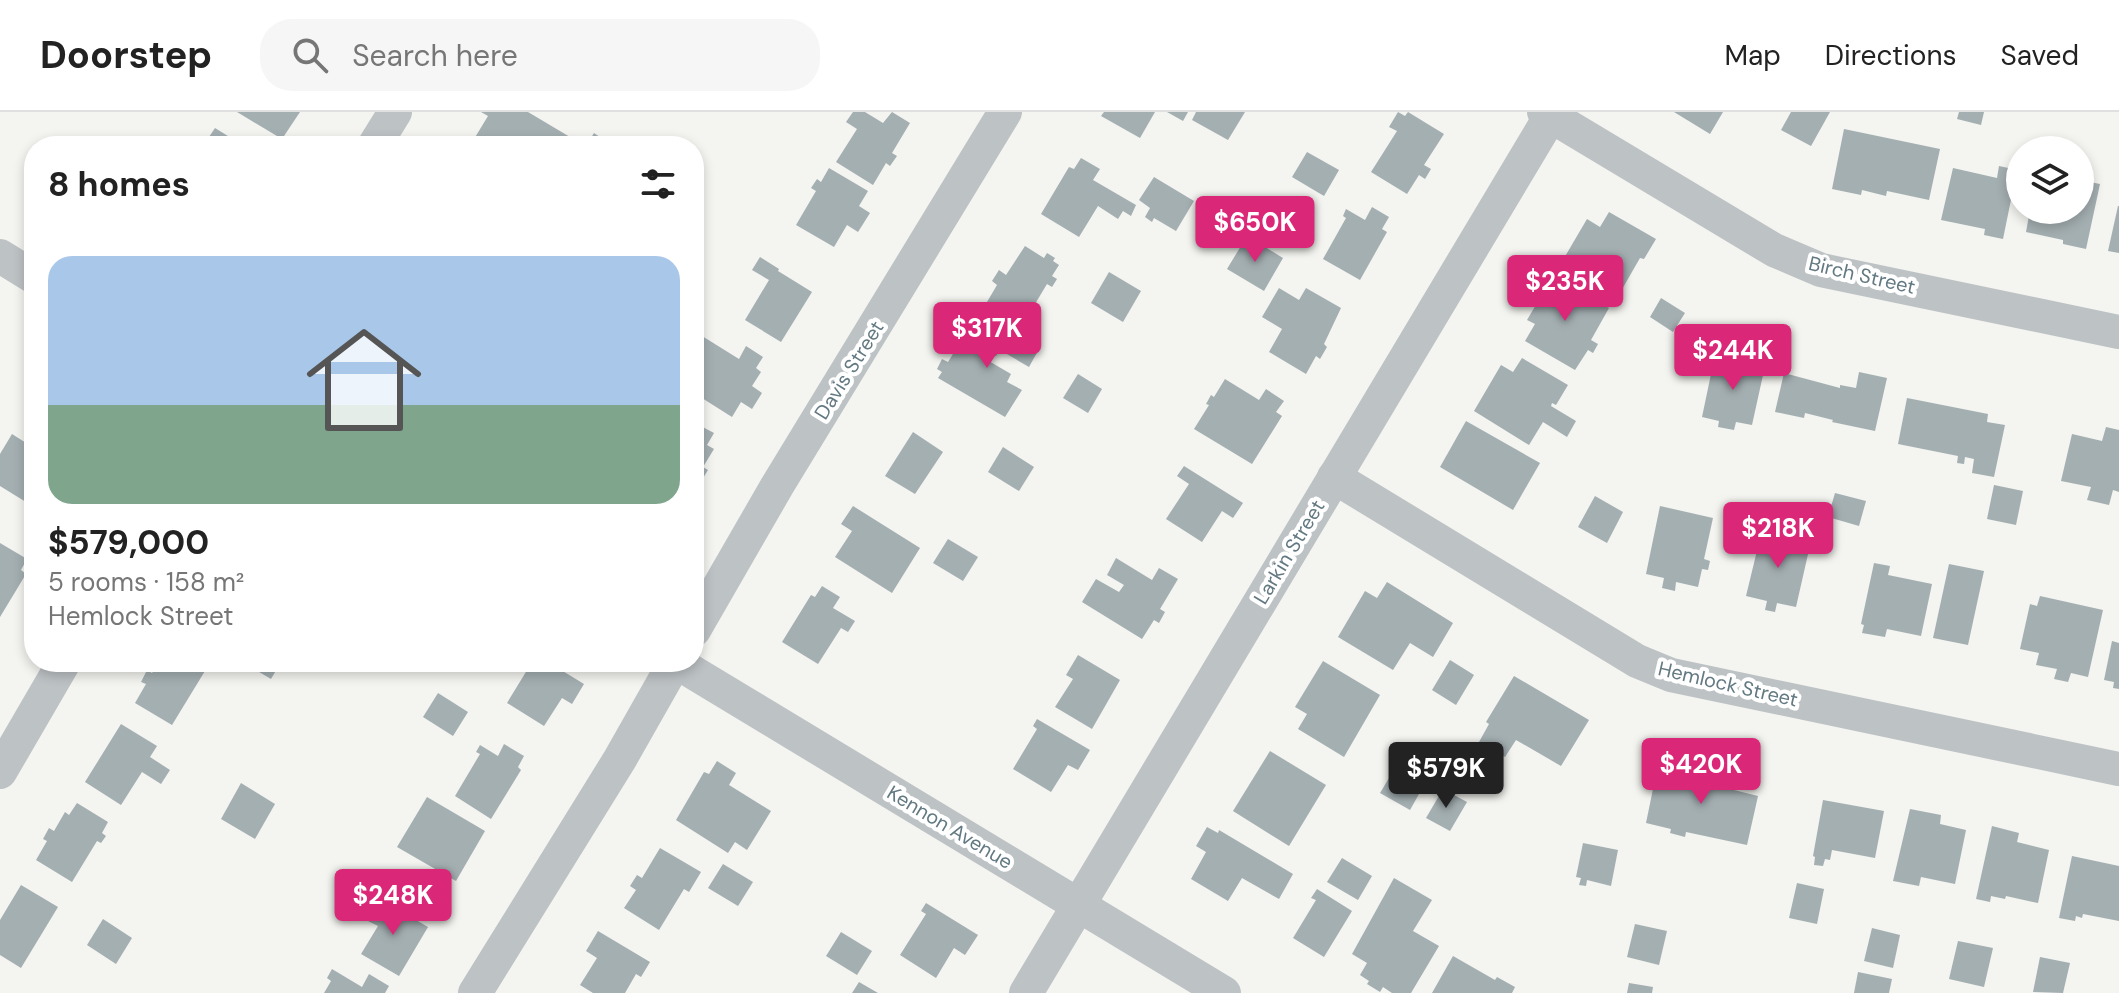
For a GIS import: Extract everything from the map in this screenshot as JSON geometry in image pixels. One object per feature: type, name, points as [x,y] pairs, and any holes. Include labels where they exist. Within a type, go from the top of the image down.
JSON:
[{"type":"street","points":[[380,136],[395,112]]},
{"type":"street","name":"Davis Street","points":[[704,613],[777,486],[1005,112]]},
{"type":"street","name":"Birch Street","points":[[1549,113],[1774,250],[1821,270],[2119,332]]},
{"type":"street","name":"Larkin Street","points":[[1026,993],[1549,113]]},
{"type":"street","points":[[0,256],[24,271]]},
{"type":"street","name":"Hemlock Street","points":[[1334,477],[1637,661],[1671,675],[2119,769]]},
{"type":"street","points":[[0,772],[58,672]]},
{"type":"street","points":[[475,993],[670,672]]},
{"type":"street","name":"Kennon Avenue","points":[[693,672],[1224,993]]},
{"type":"building","points":[[237,112],[300,112],[284,136],[277,136]]},
{"type":"building","points":[[481,112],[528,112],[568,136],[476,136],[488,116]]},
{"type":"building","points":[[853,112],[865,112],[883,123],[892,112],[910,123],[892,153],[897,156],[890,166],[886,163],[873,185],[836,162],[857,129],[846,122]]},
{"type":"building","points":[[1104,112],[1155,112],[1140,138],[1101,116]]},
{"type":"building","points":[[1167,112],[1188,112],[1183,121]]},
{"type":"building","points":[[1196,112],[1245,112],[1228,140],[1192,120]]},
{"type":"building","points":[[1398,112],[1405,116],[1408,112],[1444,134],[1424,165],[1431,169],[1425,179],[1419,175],[1407,194],[1371,172],[1397,131],[1389,127]]},
{"type":"building","points":[[1674,112],[1723,112],[1710,134]]},
{"type":"building","points":[[1791,112],[1830,112],[1811,146],[1781,130]]},
{"type":"building","points":[[1959,112],[1984,112],[1981,125],[1957,119]]},
{"type":"building","points":[[215,128],[228,136],[210,136]]},
{"type":"building","points":[[1844,129],[1940,149],[1929,200],[1887,191],[1886,196],[1862,190],[1861,195],[1832,189]]},
{"type":"building","points":[[1307,152],[1339,170],[1324,196],[1292,177]]},
{"type":"building","points":[[1081,158],[1100,169],[1093,180],[1136,205],[1131,216],[1123,211],[1118,219],[1098,206],[1079,237],[1041,214],[1069,167],[1074,169]]},
{"type":"building","points":[[1999,166],[2006,168],[2006,224],[2003,239],[1984,235],[1985,229],[1941,220],[1953,168],[1997,178]]},
{"type":"building","points":[[829,168],[868,191],[859,206],[870,213],[858,232],[847,225],[834,247],[796,225],[816,191],[811,188],[817,179],[821,182]]},
{"type":"building","points":[[1154,177],[1194,201],[1176,231],[1154,218],[1152,222],[1145,217],[1150,208],[1139,200]]},
{"type":"building","points":[[2094,183],[2100,184],[2094,212]]},
{"type":"building","points":[[2119,206],[2119,253],[2108,251]]},
{"type":"building","points":[[1372,207],[1389,217],[1382,229],[1387,232],[1360,280],[1323,259],[1346,218],[1343,216],[1346,209],[1365,220]]},
{"type":"building","points":[[1609,212],[1656,239],[1644,259],[1640,258],[1617,298],[1560,265],[1587,219],[1600,227]]},
{"type":"building","points":[[2027,224],[2091,224],[2086,249],[2026,232]]},
{"type":"building","points":[[1247,236],[1283,258],[1264,291],[1227,269]]},
{"type":"building","points":[[1025,246],[1044,258],[1047,253],[1059,265],[1052,276],[1057,279],[1052,287],[1047,284],[1023,324],[987,302],[997,285],[992,281],[999,270],[1006,275]]},
{"type":"building","points":[[760,257],[812,292],[781,342],[745,320],[769,280],[752,270]]},
{"type":"building","points":[[1109,272],[1141,291],[1123,322],[1091,303]]},
{"type":"building","points":[[1553,276],[1609,308],[1591,340],[1598,344],[1593,353],[1588,350],[1575,370],[1525,341],[1535,324],[1527,320]]},
{"type":"building","points":[[1279,288],[1299,300],[1306,288],[1341,308],[1324,344],[1327,347],[1320,359],[1316,356],[1306,374],[1269,352],[1282,329],[1262,317]]},
{"type":"building","points":[[1661,298],[1685,313],[1673,332],[1650,317]]},
{"type":"building","points":[[1002,327],[1039,349],[1029,367],[1000,350],[996,356],[985,350],[982,357],[1011,374],[1007,382],[1022,390],[1005,417],[938,378],[942,372],[937,369],[942,359],[948,362],[959,344],[964,346],[972,333],[992,345]]},
{"type":"building","points":[[704,337],[739,359],[746,346],[763,357],[756,368],[761,372],[752,386],[762,393],[752,409],[741,402],[732,417],[704,399]]},
{"type":"building","points":[[1715,355],[1765,366],[1752,425],[1736,422],[1734,430],[1718,427],[1719,421],[1702,417]]},
{"type":"building","points":[[1522,358],[1568,385],[1556,405],[1552,403],[1551,406],[1576,421],[1567,437],[1543,422],[1529,445],[1474,411],[1501,365],[1513,372]]},
{"type":"building","points":[[1859,372],[1887,378],[1875,431],[1805,413],[1804,418],[1775,412],[1784,373],[1840,388],[1840,385],[1856,388]]},
{"type":"building","points":[[1078,374],[1102,389],[1088,413],[1063,398]]},
{"type":"building","points":[[1225,379],[1259,400],[1266,389],[1284,401],[1276,412],[1282,416],[1252,464],[1194,429],[1209,405],[1206,404],[1211,395],[1214,397]]},
{"type":"building","points":[[1907,398],[1988,414],[1987,422],[2005,425],[1994,477],[1972,473],[1974,459],[1965,457],[1964,464],[1957,463],[1958,456],[1898,444]]},
{"type":"building","points":[[1466,421],[1540,463],[1513,510],[1440,467]]},
{"type":"building","points":[[2106,427],[2119,430],[2119,492],[2113,490],[2109,505],[2087,500],[2091,487],[2061,481],[2072,434],[2102,441]]},
{"type":"building","points":[[704,428],[714,433],[707,445],[714,449],[704,465]]},
{"type":"building","points":[[913,432],[943,452],[915,494],[885,476]]},
{"type":"building","points":[[12,434],[24,442],[24,501],[0,486],[0,454]]},
{"type":"building","points":[[1003,447],[1034,467],[1019,491],[988,472]]},
{"type":"building","points":[[1184,466],[1243,503],[1233,518],[1222,511],[1202,542],[1166,519],[1189,484],[1177,476]]},
{"type":"building","points":[[1994,485],[2023,491],[2016,525],[1987,519]]},
{"type":"building","points":[[1835,493],[1866,501],[1859,526],[1828,517]]},
{"type":"building","points":[[1595,496],[1623,512],[1607,543],[1578,527]]},
{"type":"building","points":[[853,506],[920,548],[892,593],[835,557],[852,531],[841,524]]},
{"type":"building","points":[[1660,506],[1713,518],[1704,559],[1710,561],[1708,570],[1702,569],[1698,587],[1676,582],[1675,591],[1662,588],[1664,578],[1646,574]]},
{"type":"building","points":[[1762,530],[1811,541],[1796,607],[1777,603],[1775,612],[1765,610],[1767,601],[1746,596]]},
{"type":"building","points":[[948,539],[978,557],[963,581],[933,563]]},
{"type":"building","points":[[0,543],[24,557],[21,570],[24,577],[0,617]]},
{"type":"building","points":[[1116,558],[1152,580],[1159,568],[1178,579],[1160,609],[1165,612],[1159,623],[1154,620],[1142,639],[1082,602],[1096,579],[1119,592],[1124,585],[1107,575]]},
{"type":"building","points":[[1874,563],[1890,566],[1888,575],[1932,584],[1921,636],[1887,629],[1885,637],[1862,633],[1864,625],[1861,624]]},
{"type":"building","points":[[1949,564],[1984,571],[1968,645],[1933,638]]},
{"type":"building","points":[[1387,582],[1453,623],[1433,657],[1410,643],[1393,670],[1338,637],[1365,591],[1377,598]]},
{"type":"building","points":[[822,586],[840,597],[833,608],[855,621],[848,632],[841,628],[818,664],[782,642],[811,595],[815,597]]},
{"type":"building","points":[[2040,596],[2103,610],[2088,677],[2071,673],[2068,682],[2054,679],[2057,669],[2036,665],[2039,653],[2020,649],[2030,604],[2037,606]]},
{"type":"building","points":[[2112,641],[2119,643],[2119,689],[2113,688],[2114,682],[2104,680]]},
{"type":"building","points":[[1078,655],[1120,680],[1092,729],[1055,707],[1073,679],[1066,675]]},
{"type":"building","points":[[1450,660],[1474,675],[1456,705],[1432,690]]},
{"type":"building","points":[[1323,661],[1380,695],[1344,757],[1298,729],[1307,714],[1295,707]]},
{"type":"building","points":[[146,672],[204,672],[172,725],[135,703],[146,684],[141,682]]},
{"type":"building","points":[[259,672],[275,672],[271,679]]},
{"type":"building","points":[[526,672],[564,672],[584,684],[572,704],[562,698],[544,726],[507,703]]},
{"type":"building","points":[[1514,676],[1589,720],[1561,766],[1516,740],[1505,757],[1479,742],[1489,724],[1486,722]]},
{"type":"building","points":[[438,693],[468,712],[453,736],[423,717]]},
{"type":"building","points":[[1037,719],[1090,750],[1078,770],[1068,765],[1051,792],[1013,769],[1037,729],[1033,726]]},
{"type":"building","points":[[121,724],[157,746],[150,757],[170,770],[161,784],[142,772],[121,805],[85,782]]},
{"type":"building","points":[[504,744],[524,756],[518,767],[521,770],[491,819],[455,796],[480,754],[476,752],[480,745],[498,756]]},
{"type":"building","points":[[1270,751],[1326,785],[1289,846],[1233,811]]},
{"type":"building","points":[[717,761],[736,773],[729,785],[771,811],[747,850],[735,842],[728,853],[676,820],[704,772],[709,774]]},
{"type":"building","points":[[1395,768],[1424,785],[1410,810],[1380,793]]},
{"type":"building","points":[[1695,770],[1732,778],[1730,789],[1758,796],[1747,845],[1686,832],[1685,837],[1670,833],[1671,829],[1646,823],[1653,789],[1643,787],[1646,774],[1656,776],[1656,772],[1684,778],[1685,775],[1694,776]]},
{"type":"building","points":[[241,783],[275,804],[255,839],[221,819]]},
{"type":"building","points":[[1443,789],[1467,802],[1450,831],[1426,818]]},
{"type":"building","points":[[427,797],[485,831],[456,881],[397,847]]},
{"type":"building","points":[[1823,800],[1884,811],[1875,858],[1832,850],[1830,860],[1825,859],[1823,866],[1814,865]]},
{"type":"building","points":[[77,803],[108,822],[102,833],[106,836],[101,843],[97,841],[72,882],[36,860],[47,841],[43,839],[49,828],[54,831],[65,812],[69,815]]},
{"type":"building","points":[[1910,809],[1941,815],[1940,824],[1966,830],[1955,884],[1921,877],[1919,886],[1893,881]]},
{"type":"building","points":[[1992,826],[2019,833],[2017,842],[2049,850],[2038,903],[2006,896],[2005,899],[1991,896],[1990,902],[1976,899]]},
{"type":"building","points":[[1207,827],[1218,833],[1219,830],[1293,874],[1279,899],[1242,878],[1228,901],[1191,879],[1206,852],[1196,846]]},
{"type":"building","points":[[1583,843],[1618,850],[1611,886],[1587,880],[1586,886],[1579,885],[1581,878],[1576,877]]},
{"type":"building","points":[[660,848],[701,872],[689,892],[684,889],[659,930],[624,908],[636,890],[630,886],[637,875],[642,878]]},
{"type":"building","points":[[2072,856],[2119,866],[2119,921],[2083,914],[2082,918],[2076,916],[2075,921],[2059,918]]},
{"type":"building","points":[[1342,858],[1372,876],[1358,900],[1327,882]]},
{"type":"building","points":[[723,864],[753,882],[738,906],[708,888]]},
{"type":"building","points":[[1394,878],[1432,900],[1413,931],[1439,946],[1411,993],[1392,993],[1383,987],[1380,992],[1367,984],[1369,981],[1360,975],[1367,963],[1352,954]]},
{"type":"building","points":[[1797,883],[1824,889],[1817,924],[1789,918]]},
{"type":"building","points":[[21,885],[58,907],[21,968],[0,955],[0,920]]},
{"type":"building","points":[[1317,889],[1352,911],[1324,957],[1293,938],[1316,900],[1311,898]]},
{"type":"building","points":[[378,898],[428,927],[399,976],[361,954],[378,926],[366,920]]},
{"type":"building","points":[[926,903],[978,935],[965,955],[954,948],[936,978],[900,955],[926,914],[921,911]]},
{"type":"building","points":[[103,919],[132,938],[116,964],[87,945]]},
{"type":"building","points":[[1635,924],[1667,931],[1659,965],[1627,957]]},
{"type":"building","points":[[1872,928],[1900,935],[1893,968],[1864,961]]},
{"type":"building","points":[[598,931],[650,962],[641,977],[636,974],[625,993],[593,993],[580,985],[597,958],[586,951]]},
{"type":"building","points":[[841,932],[872,951],[857,975],[826,956]]},
{"type":"building","points":[[1958,941],[1993,948],[1984,987],[1949,979]]},
{"type":"building","points":[[1453,956],[1495,980],[1497,977],[1515,987],[1512,993],[1432,993]]},
{"type":"building","points":[[2040,957],[2070,963],[2063,993],[2033,992]]},
{"type":"building","points":[[332,969],[362,987],[369,974],[389,986],[385,993],[324,993],[331,981],[327,978]]},
{"type":"building","points":[[1858,972],[1892,979],[1889,993],[1854,993]]},
{"type":"building","points":[[859,982],[878,993],[852,993]]},
{"type":"building","points":[[1629,983],[1653,987],[1652,993],[1627,993]]}]
